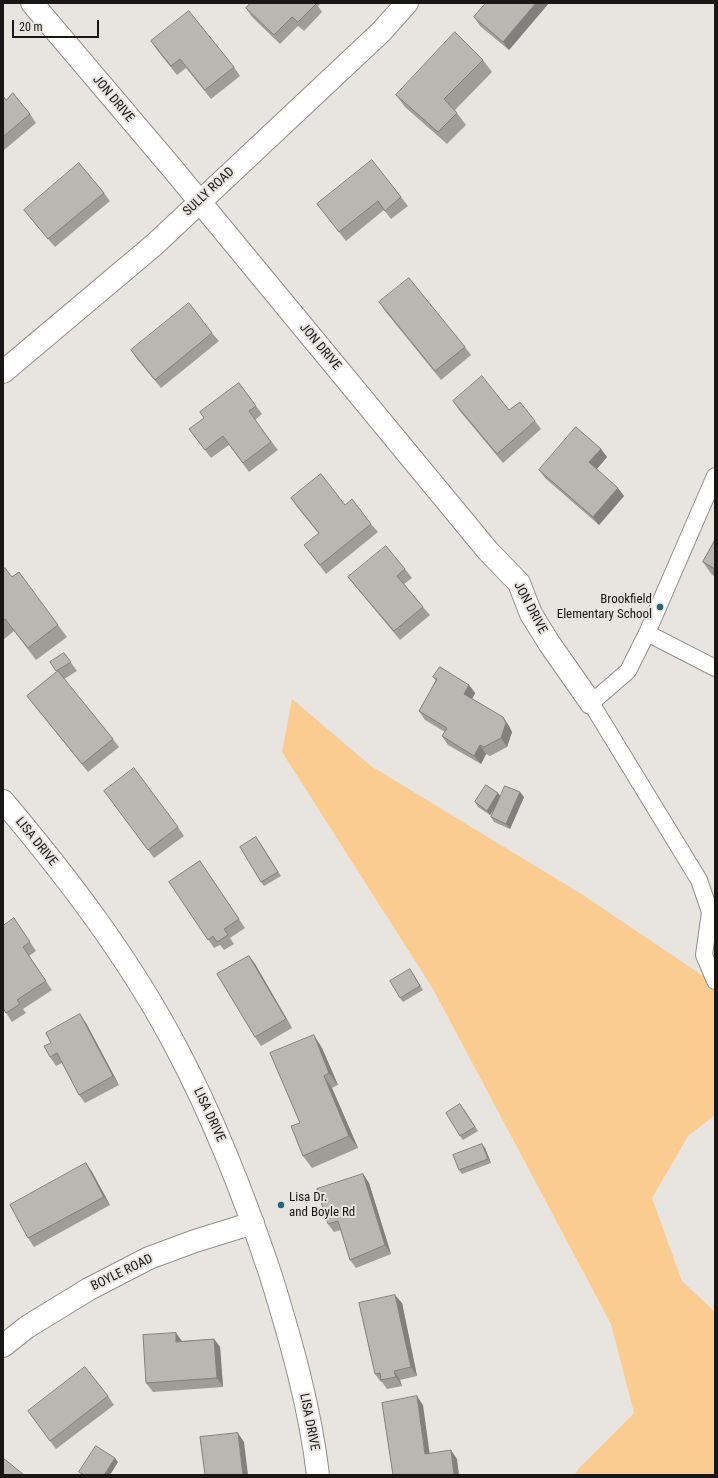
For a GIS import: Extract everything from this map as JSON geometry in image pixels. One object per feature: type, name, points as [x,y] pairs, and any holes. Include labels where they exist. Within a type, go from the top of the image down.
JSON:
[{"type":"street","name":"JON DRIVE","points":[[32,3],[488,551],[519,583],[535,620],[549,643],[591,703]]},
{"type":"street","name":"SULLY ROAD","points":[[3,372],[154,245],[381,32],[407,3]]},
{"type":"street","name":"LISA DRIVE","points":[[3,800],[73,888],[133,974],[176,1048],[219,1135],[254,1223],[285,1321],[301,1384],[318,1475]]},
{"type":"street","name":"BOYLE ROAD","points":[[3,1346],[27,1327],[83,1293],[149,1258],[254,1223]]},
{"type":"lane","points":[[715,476],[647,633],[628,671],[591,703],[699,880],[710,912],[704,956],[715,980]]},
{"type":"lane","points":[[647,633],[715,668]]},
{"type":"shaded area","points":[[292,699],[371,766],[583,895],[715,984],[715,1115],[688,1136],[652,1198],[682,1281],[715,1312],[715,1475],[574,1475],[581,1466],[634,1413],[611,1324],[433,989],[282,752]]},
{"type":"building","points":[[251,3],[316,4],[298,22],[292,17],[274,35],[246,8]]},
{"type":"building","points":[[486,3],[536,3],[503,42],[474,17]]},
{"type":"building","points":[[189,11],[234,67],[205,90],[180,59],[171,66],[151,41]]},
{"type":"building","points":[[455,32],[483,60],[444,99],[457,113],[438,132],[396,95]]},
{"type":"building","points":[[13,93],[30,114],[3,137],[3,96],[6,100]]},
{"type":"building","points":[[372,160],[401,197],[385,211],[378,201],[339,232],[317,204]]},
{"type":"building","points":[[79,163],[104,193],[48,239],[24,210]]},
{"type":"building","points":[[409,278],[465,347],[435,371],[379,302]]},
{"type":"building","points":[[189,303],[212,333],[155,380],[131,350]]},
{"type":"building","points":[[482,376],[509,410],[520,402],[535,421],[497,454],[453,401]]},
{"type":"building","points":[[239,383],[256,406],[249,411],[271,442],[243,463],[223,436],[205,450],[189,429],[204,418],[200,412]]},
{"type":"building","points":[[576,427],[601,449],[589,462],[618,488],[593,517],[539,470]]},
{"type":"building","points":[[321,474],[345,505],[352,499],[371,524],[320,565],[304,545],[319,533],[291,498]]},
{"type":"building","points":[[715,540],[715,569],[703,562]]},
{"type":"building","points":[[386,546],[405,569],[397,576],[423,607],[394,631],[348,577]]},
{"type":"building","points":[[5,568],[12,577],[19,572],[58,625],[28,648],[5,619],[3,621],[3,570]]},
{"type":"building","points":[[64,653],[71,662],[56,671],[50,662]]},
{"type":"building","points":[[440,667],[469,685],[464,694],[503,717],[506,723],[501,738],[484,747],[480,745],[474,756],[442,736],[447,728],[419,711],[437,679],[433,677]]},
{"type":"building","points":[[58,671],[113,739],[82,764],[27,696]]},
{"type":"building","points":[[134,768],[178,827],[148,850],[104,791]]},
{"type":"building","points":[[486,785],[498,793],[487,811],[475,802]]},
{"type":"building","points":[[505,786],[520,792],[506,824],[491,817]]},
{"type":"building","points":[[256,837],[278,872],[261,882],[240,847]]},
{"type":"building","points":[[200,861],[239,919],[224,929],[228,935],[217,942],[213,936],[208,940],[169,882]]},
{"type":"building","points":[[14,918],[30,942],[23,947],[46,981],[17,1000],[20,1004],[6,1013],[3,1008],[3,926]]},
{"type":"building","points":[[249,956],[286,1019],[255,1037],[217,974]]},
{"type":"building","points":[[410,969],[420,986],[400,998],[390,981]]},
{"type":"building","points":[[80,1014],[113,1076],[79,1095],[57,1053],[50,1057],[44,1046],[51,1043],[46,1033]]},
{"type":"building","points":[[314,1035],[329,1073],[324,1076],[349,1136],[303,1156],[291,1126],[300,1123],[270,1053]]},
{"type":"building","points":[[460,1104],[475,1127],[460,1136],[446,1113]]},
{"type":"building","points":[[482,1144],[488,1159],[459,1170],[453,1155]]},
{"type":"building","points":[[86,1163],[104,1197],[28,1238],[10,1205]]},
{"type":"building","points":[[363,1174],[385,1245],[350,1260],[338,1221],[328,1224],[317,1189]]},
{"type":"building","points":[[395,1295],[411,1367],[394,1371],[396,1377],[381,1380],[380,1373],[375,1374],[359,1303]]},
{"type":"building","points":[[176,1333],[176,1342],[214,1339],[217,1378],[146,1383],[143,1335]]},
{"type":"building","points":[[85,1367],[108,1396],[50,1441],[28,1411]]},
{"type":"building","points":[[417,1396],[425,1454],[451,1450],[454,1475],[393,1475],[382,1403]]},
{"type":"building","points":[[238,1433],[243,1475],[205,1475],[200,1437]]},
{"type":"building","points":[[96,1446],[115,1458],[104,1475],[84,1475],[79,1472]]},
{"type":"building","points":[[3,1458],[24,1475],[3,1475]]},
{"type":"place","name":"Brookfield Elementary School","points":[[660,607]]},
{"type":"place","name":"Lisa Dr. and Boyle Rd","points":[[281,1205]]}]
